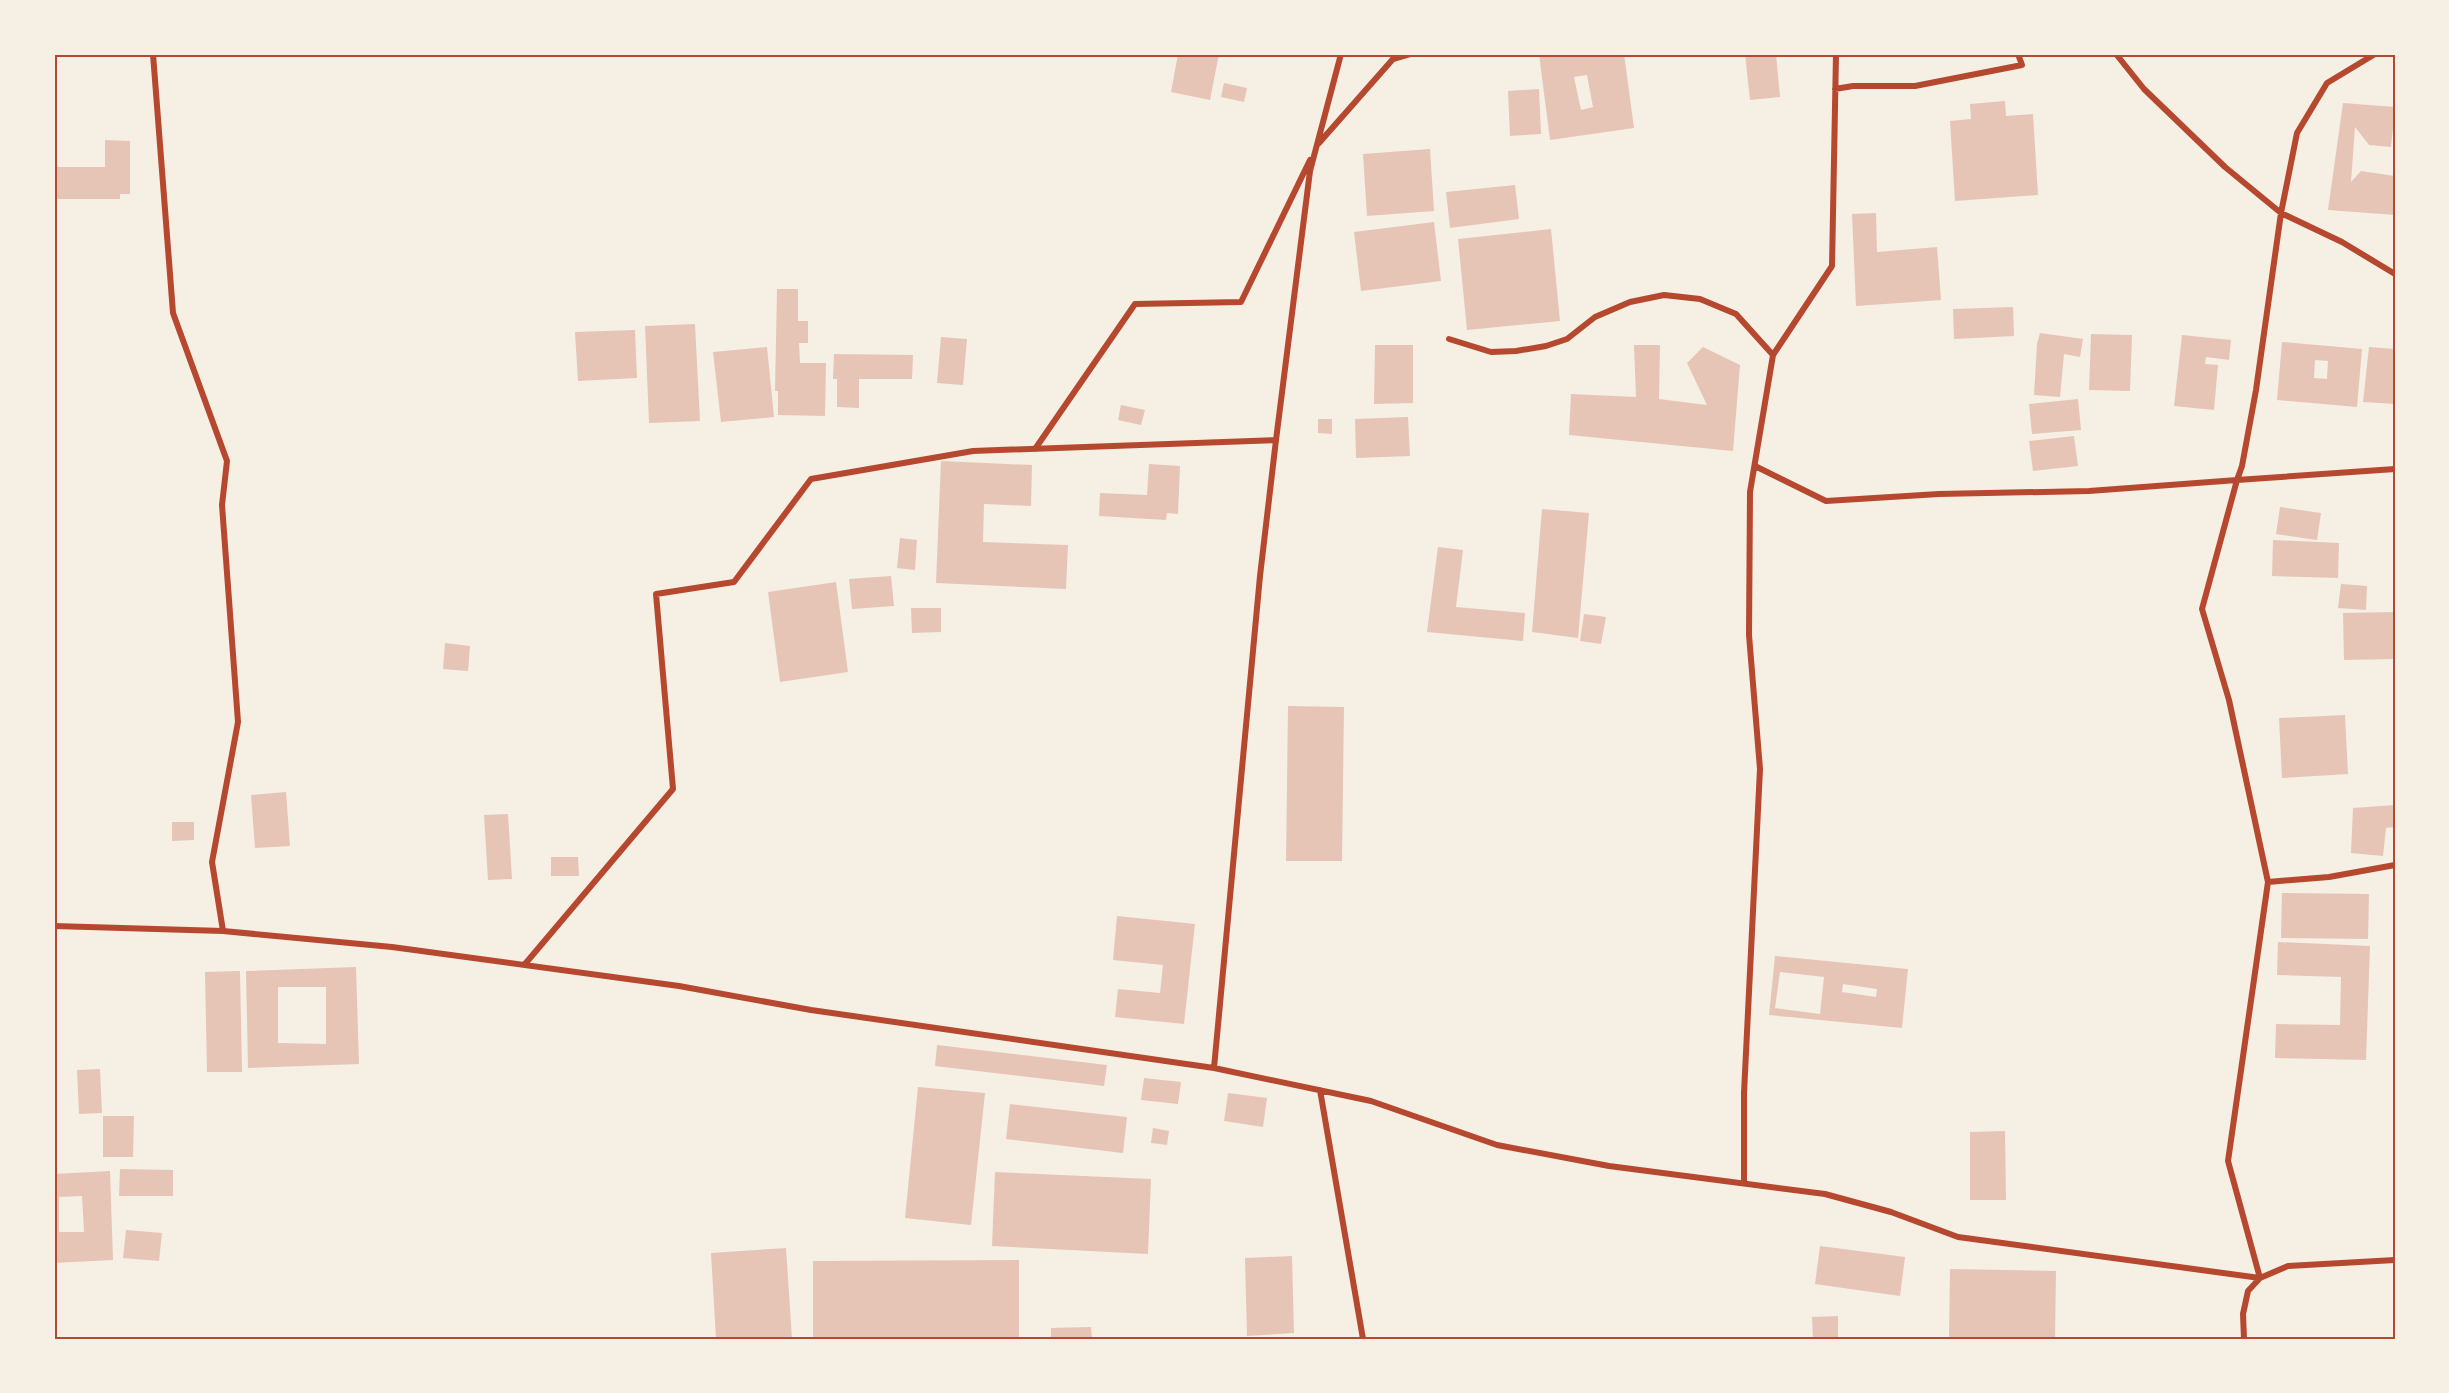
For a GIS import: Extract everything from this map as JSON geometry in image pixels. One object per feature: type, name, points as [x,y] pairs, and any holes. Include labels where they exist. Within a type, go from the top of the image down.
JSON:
[{"type":"street","points":[[153,54],[173,313],[227,461],[222,505],[238,722],[212,862],[223,931]]},
{"type":"street","points":[[1214,1068],[1260,576],[1276,440],[1310,171],[1341,54]]},
{"type":"street","points":[[1035,449],[1135,304],[1241,302],[1317,146],[1393,59],[1410,54]]},
{"type":"street","points":[[1744,1183],[1746,1022],[1760,769],[1749,635],[1750,492],[1773,355],[1832,266],[1836,54]]},
{"type":"street","points":[[1835,89],[1853,86],[1915,86],[2022,65],[2018,54]]},
{"type":"street","points":[[2116,54],[2144,89],[2225,167],[2281,213],[2342,242],[2395,274]]},
{"type":"street","points":[[2260,1278],[2228,1161],[2268,882],[2229,700],[2202,609],[2236,480],[2242,466],[2256,390],[2281,213],[2297,134],[2328,83],[2375,54]]},
{"type":"street","points":[[1449,339],[1491,352],[1546,346],[1567,339],[1595,317],[1630,302],[1664,295],[1700,299],[1736,314],[1773,355]]},
{"type":"street","points":[[525,964],[673,789],[656,594],[734,582],[811,479],[973,451],[1276,440]]},
{"type":"street","points":[[1755,466],[1826,501],[1939,494],[2089,491],[2395,469]]},
{"type":"street","points":[[2268,882],[2329,877],[2395,865]]},
{"type":"street","points":[[54,926],[223,931],[392,946],[679,986],[811,1011],[1214,1068],[1371,1101],[1497,1145],[1609,1166],[1825,1194],[1891,1212],[1958,1237],[2260,1278]]},
{"type":"street","points":[[1320,1090],[1363,1339]]},
{"type":"street","points":[[2244,1339],[2243,1314],[2248,1292],[2260,1278],[2288,1266],[2395,1260]]},
{"type":"building","points":[[1178,54],[1219,54],[1210,100],[1171,92]]},
{"type":"building","points":[[1539,54],[1624,54],[1634,128],[1550,140]],"holes":[[[1587,75],[1593,107],[1581,110],[1574,77]]]},
{"type":"building","points":[[1745,54],[1776,54],[1780,97],[1750,100]]},
{"type":"building","points":[[1224,83],[1247,88],[1244,102],[1221,97]]},
{"type":"building","points":[[1539,89],[1541,134],[1510,136],[1508,91]]},
{"type":"building","points":[[2005,101],[2006,116],[2033,114],[2038,195],[1955,201],[1950,121],[1971,119],[1970,104]]},
{"type":"building","points":[[2343,103],[2395,107],[2391,147],[2369,145],[2355,127],[2351,182],[2361,171],[2395,176],[2395,215],[2328,210]]},
{"type":"building","points":[[57,119],[57,167],[105,167],[105,140],[130,141],[130,194],[120,194],[120,199],[54,199],[54,120]]},
{"type":"building","points":[[1430,149],[1434,211],[1367,216],[1363,154]]},
{"type":"building","points":[[1515,185],[1519,219],[1450,228],[1446,192]]},
{"type":"building","points":[[1876,213],[1877,252],[1937,247],[1941,300],[1856,306],[1852,214]]},
{"type":"building","points":[[1434,222],[1441,281],[1361,291],[1354,232]]},
{"type":"building","points":[[1551,229],[1560,321],[1467,330],[1458,239]]},
{"type":"building","points":[[777,289],[798,289],[798,321],[808,321],[808,343],[799,343],[800,363],[826,363],[825,416],[778,415],[778,391],[775,391]]},
{"type":"building","points":[[2013,307],[2014,336],[1954,339],[1953,309]]},
{"type":"building","points":[[695,324],[700,421],[649,423],[645,326]]},
{"type":"building","points":[[635,330],[637,378],[578,381],[575,332]]},
{"type":"building","points":[[2040,333],[2083,339],[2080,357],[2064,354],[2060,397],[2034,395],[2037,344]]},
{"type":"building","points":[[2091,334],[2132,335],[2130,391],[2089,390]]},
{"type":"building","points":[[2182,335],[2231,340],[2229,360],[2206,357],[2205,364],[2218,365],[2214,410],[2174,406]]},
{"type":"building","points":[[941,337],[967,339],[963,385],[937,383]]},
{"type":"building","points":[[2282,342],[2362,349],[2357,407],[2277,400]],"holes":[[[2315,360],[2328,361],[2327,379],[2314,378]]]},
{"type":"building","points":[[1375,345],[1413,345],[1413,403],[1374,404]]},
{"type":"building","points":[[1634,345],[1660,345],[1659,399],[1707,405],[1687,363],[1703,347],[1740,365],[1733,451],[1569,435],[1571,394],[1636,397]]},
{"type":"building","points":[[767,347],[774,417],[721,422],[713,352]]},
{"type":"building","points":[[2369,347],[2395,349],[2395,404],[2363,402]]},
{"type":"building","points":[[834,354],[913,355],[912,379],[859,379],[859,408],[837,407],[837,379],[833,379]]},
{"type":"building","points":[[2078,399],[2081,430],[2032,434],[2029,404]]},
{"type":"building","points":[[1121,405],[1145,410],[1141,425],[1118,420]]},
{"type":"building","points":[[1408,417],[1410,456],[1356,458],[1355,419]]},
{"type":"building","points":[[1318,419],[1332,419],[1332,434],[1318,433]]},
{"type":"building","points":[[2074,436],[2078,466],[2033,471],[2029,441]]},
{"type":"building","points":[[941,461],[1032,465],[1031,506],[984,504],[983,542],[1068,545],[1066,589],[936,583]]},
{"type":"building","points":[[1149,464],[1180,466],[1178,514],[1167,513],[1166,520],[1099,516],[1100,493],[1147,495]]},
{"type":"building","points":[[2280,507],[2321,513],[2317,540],[2276,534]]},
{"type":"building","points":[[1542,509],[1589,513],[1578,638],[1532,632]]},
{"type":"building","points":[[900,538],[917,540],[915,570],[897,568]]},
{"type":"building","points":[[2273,540],[2339,543],[2338,578],[2272,576]]},
{"type":"building","points":[[1438,547],[1463,550],[1456,607],[1525,613],[1523,641],[1427,632]]},
{"type":"building","points":[[891,576],[894,606],[852,609],[849,579]]},
{"type":"building","points":[[836,582],[848,672],[780,682],[768,592]]},
{"type":"building","points":[[2341,584],[2367,586],[2366,610],[2338,608]]},
{"type":"building","points":[[911,608],[941,608],[941,632],[912,633]]},
{"type":"building","points":[[2395,612],[2395,659],[2344,660],[2343,613]]},
{"type":"building","points":[[1584,614],[1606,617],[1601,644],[1580,641]]},
{"type":"building","points":[[445,643],[470,646],[468,671],[443,669]]},
{"type":"building","points":[[1288,706],[1344,707],[1342,861],[1286,861]]},
{"type":"building","points":[[2345,715],[2348,774],[2282,778],[2279,718]]},
{"type":"building","points":[[286,792],[290,846],[255,848],[251,795]]},
{"type":"building","points":[[2395,805],[2395,827],[2386,828],[2383,856],[2351,853],[2353,808]]},
{"type":"building","points":[[508,814],[512,879],[488,880],[484,815]]},
{"type":"building","points":[[172,822],[194,822],[194,840],[172,841]]},
{"type":"building","points":[[551,857],[578,857],[579,876],[551,876]]},
{"type":"building","points":[[2282,893],[2369,894],[2368,939],[2281,938]]},
{"type":"building","points":[[1117,916],[1195,924],[1184,1024],[1115,1017],[1118,989],[1160,993],[1163,965],[1113,960]]},
{"type":"building","points":[[2278,942],[2370,946],[2366,1060],[2275,1058],[2276,1024],[2340,1025],[2341,977],[2277,975]]},
{"type":"building","points":[[1775,956],[1908,969],[1902,1028],[1769,1015]],"holes":[[[1780,972],[1824,977],[1820,1014],[1775,1008]],[[1843,984],[1877,989],[1876,997],[1842,992]]]},
{"type":"building","points":[[356,967],[359,1064],[248,1068],[246,971]],"holes":[[[278,987],[326,987],[326,1044],[278,1043]]]},
{"type":"building","points":[[240,971],[242,1072],[207,1072],[205,972]]},
{"type":"building","points":[[937,1045],[1107,1065],[1104,1086],[935,1066]]},
{"type":"building","points":[[100,1069],[102,1113],[79,1114],[77,1070]]},
{"type":"building","points":[[1144,1078],[1181,1082],[1178,1104],[1141,1100]]},
{"type":"building","points":[[918,1087],[985,1093],[971,1225],[905,1218]]},
{"type":"building","points":[[1228,1093],[1267,1098],[1263,1127],[1224,1121]]},
{"type":"building","points":[[1010,1104],[1127,1117],[1123,1153],[1006,1139]]},
{"type":"building","points":[[103,1116],[134,1116],[133,1157],[103,1157]]},
{"type":"building","points":[[1153,1128],[1169,1131],[1167,1145],[1151,1143]]},
{"type":"building","points":[[2005,1131],[2006,1200],[1970,1200],[1970,1132]]},
{"type":"building","points":[[120,1169],[173,1170],[173,1196],[119,1196]]},
{"type":"building","points":[[110,1171],[113,1260],[54,1263],[54,1174]],"holes":[[[82,1196],[84,1232],[59,1232],[59,1197]]]},
{"type":"building","points":[[995,1172],[1151,1179],[1148,1254],[992,1246]]},
{"type":"building","points":[[126,1230],[162,1233],[159,1261],[123,1258]]},
{"type":"building","points":[[1820,1246],[1905,1257],[1900,1296],[1815,1284]]},
{"type":"building","points":[[786,1248],[792,1339],[716,1339],[711,1253]]},
{"type":"building","points":[[1292,1256],[1294,1333],[1247,1336],[1245,1258]]},
{"type":"building","points":[[1019,1260],[1019,1339],[813,1339],[813,1261]]},
{"type":"building","points":[[1950,1269],[2056,1271],[2055,1339],[1949,1339]]},
{"type":"building","points":[[1838,1316],[1838,1339],[1813,1339],[1812,1317]]},
{"type":"building","points":[[1091,1327],[1092,1339],[1051,1339],[1051,1328]]}]
